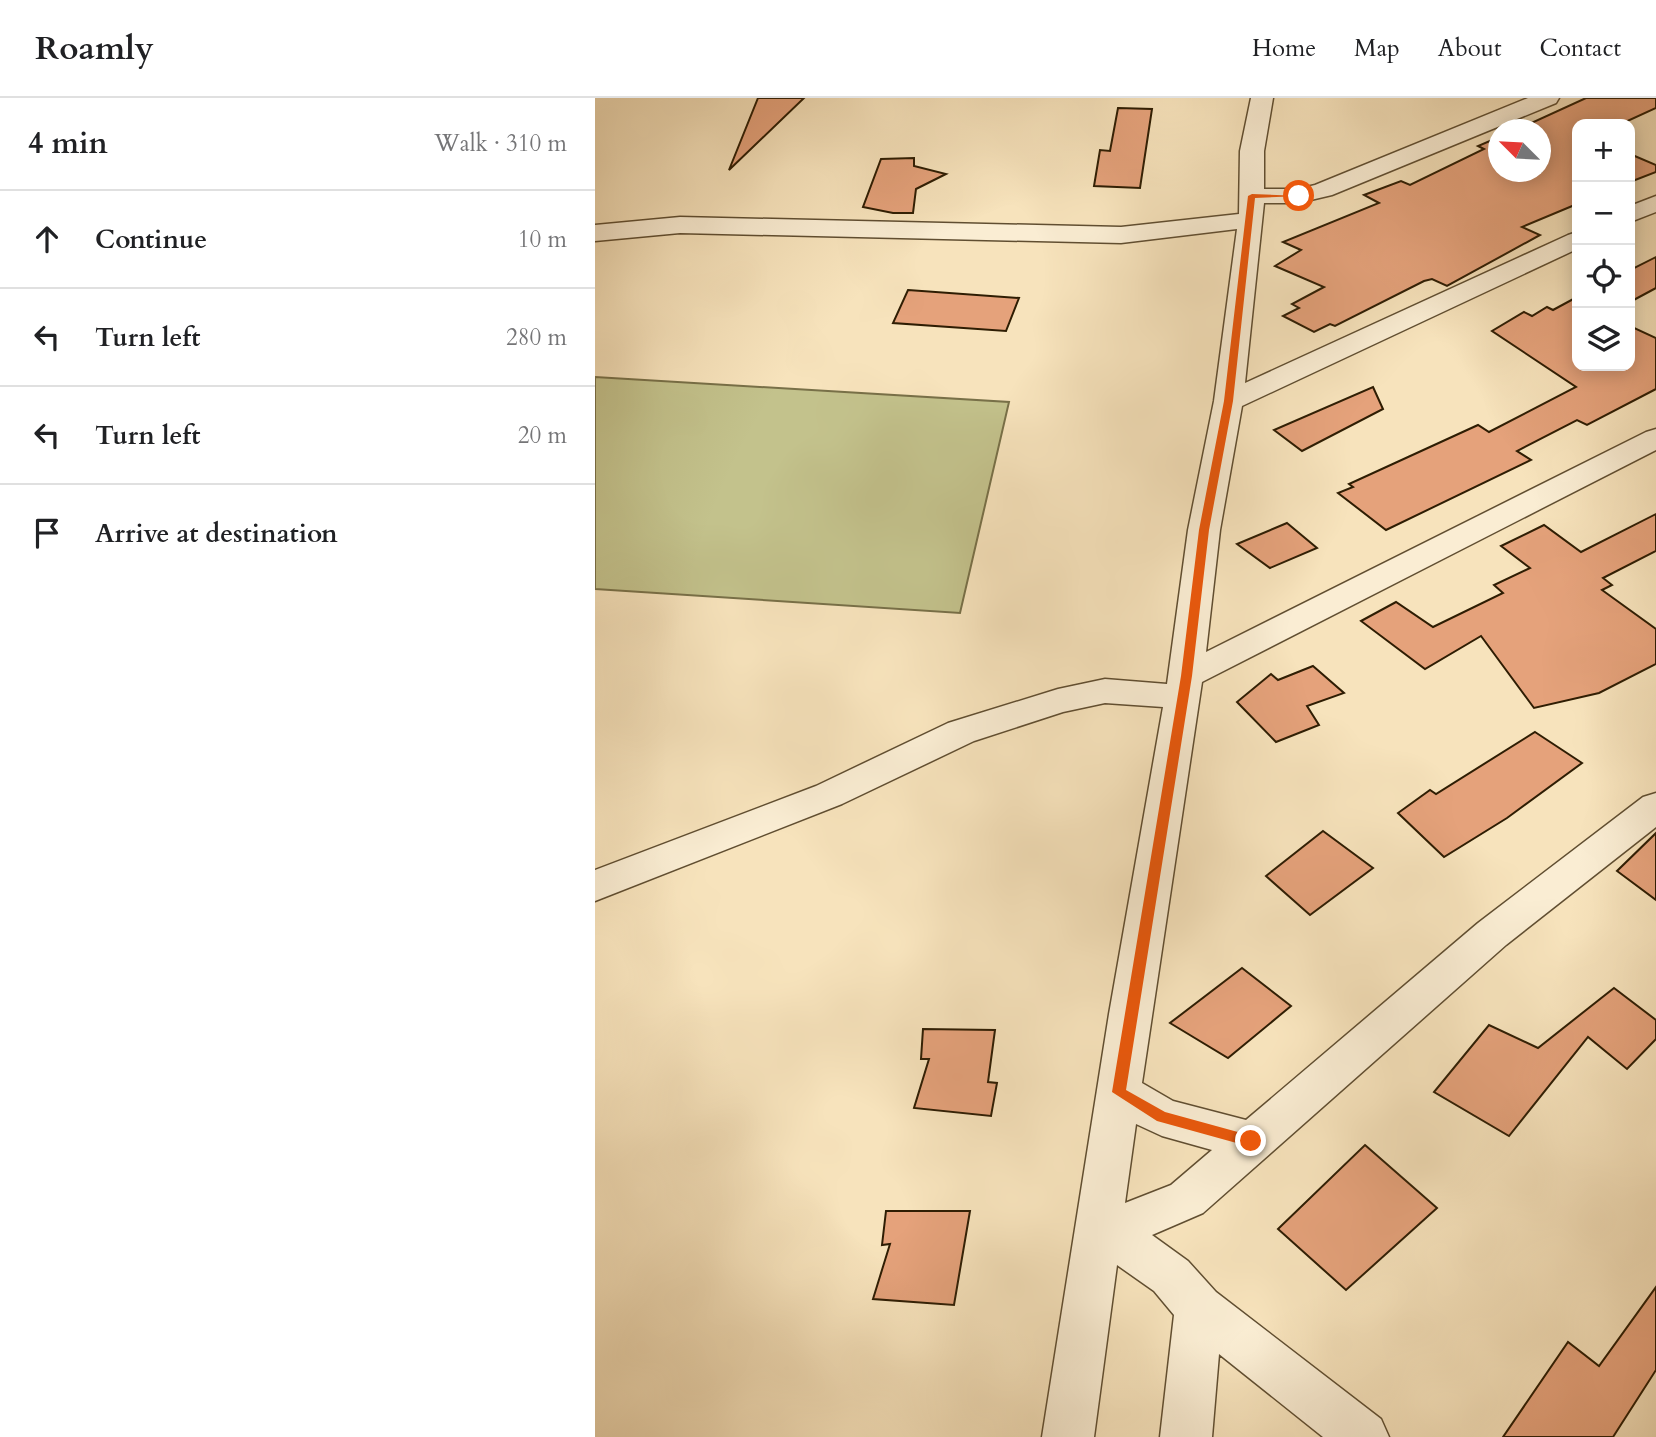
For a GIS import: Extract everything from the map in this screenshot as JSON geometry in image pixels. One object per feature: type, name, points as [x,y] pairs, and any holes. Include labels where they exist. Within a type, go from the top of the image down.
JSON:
[{"type":"street","points":[[1068,1437],[1119,1092],[1185,686],[1204,530],[1229,401],[1251,208],[1252,151],[1262,98]]},
{"type":"street","points":[[595,233],[680,225],[1121,235],[1324,190],[1548,98]]},
{"type":"street","points":[[1635,213],[1656,203]]},
{"type":"street","points":[[1229,401],[1572,242]]},
{"type":"street","points":[[595,886],[829,795],[961,732],[1058,701],[1105,691],[1185,686],[1656,438]]},
{"type":"street","points":[[1099,1236],[1187,1199],[1492,934],[1656,807]]},
{"type":"street","points":[[1119,1092],[1162,1116],[1251,1141]]},
{"type":"street","points":[[1099,1236],[1139,1252],[1171,1276],[1199,1308],[1363,1437]]},
{"type":"street","points":[[1186,1437],[1199,1308]]},
{"type":"shaded area","points":[[595,377],[1009,402],[960,613],[595,589]]},
{"type":"building","points":[[758,98],[804,98],[729,170]]},
{"type":"building","points":[[1586,98],[1656,98],[1656,108],[1632,119],[1572,119],[1572,206],[1522,227],[1540,235],[1447,286],[1432,279],[1424,281],[1335,326],[1330,324],[1314,332],[1283,316],[1299,308],[1292,304],[1324,287],[1275,266],[1301,250],[1283,242],[1379,203],[1364,195],[1401,181],[1410,185],[1484,149],[1478,146],[1488,142],[1488,182],[1551,182],[1551,119],[1540,119]]},
{"type":"building","points":[[1118,108],[1152,109],[1140,188],[1094,186],[1100,150],[1110,151]]},
{"type":"building","points":[[1635,156],[1656,165],[1656,172],[1635,180]]},
{"type":"building","points":[[914,158],[914,166],[946,174],[916,189],[913,213],[893,213],[863,207],[881,159]]},
{"type":"building","points":[[1656,257],[1656,288],[1635,299],[1635,268]]},
{"type":"building","points":[[908,290],[1019,298],[1006,331],[893,323]]},
{"type":"building","points":[[1572,300],[1572,371],[1635,371],[1635,328],[1656,338],[1656,389],[1587,425],[1577,420],[1517,451],[1531,460],[1386,530],[1338,493],[1353,487],[1349,484],[1478,425],[1489,432],[1576,387],[1492,331],[1524,312],[1532,316],[1547,307],[1553,310]]},
{"type":"building","points":[[1373,387],[1383,409],[1302,451],[1274,430]]},
{"type":"building","points":[[1656,514],[1656,551],[1603,578],[1612,585],[1602,590],[1656,629],[1656,664],[1599,693],[1534,708],[1481,636],[1425,669],[1361,621],[1396,602],[1433,627],[1503,593],[1494,585],[1530,568],[1501,546],[1544,525],[1581,552]]},
{"type":"building","points":[[1287,523],[1317,548],[1270,568],[1237,544]]},
{"type":"building","points":[[1313,666],[1344,693],[1307,706],[1319,725],[1276,742],[1237,702],[1271,674],[1278,680]]},
{"type":"building","points":[[1535,732],[1582,763],[1507,818],[1444,857],[1398,813],[1430,790],[1436,794]]},
{"type":"building","points":[[1323,831],[1373,868],[1310,915],[1266,876]]},
{"type":"building","points":[[1656,833],[1656,900],[1617,871]]},
{"type":"building","points":[[1242,968],[1291,1006],[1228,1058],[1170,1023]]},
{"type":"building","points":[[1614,988],[1656,1020],[1656,1039],[1627,1069],[1588,1037],[1509,1136],[1434,1092],[1489,1025],[1538,1048]]},
{"type":"building","points":[[923,1029],[995,1030],[988,1082],[997,1083],[991,1116],[914,1108],[929,1059],[921,1059]]},
{"type":"building","points":[[1365,1145],[1437,1208],[1346,1290],[1278,1229]]},
{"type":"building","points":[[886,1211],[970,1211],[954,1305],[873,1299],[890,1244],[882,1245]]},
{"type":"building","points":[[1656,1287],[1656,1370],[1613,1437],[1503,1437],[1568,1342],[1599,1366]]},
{"type":"route","points":[[1251,1141],[1204,1130],[1162,1116],[1119,1092],[1186,676],[1204,530],[1229,401],[1252,196],[1299,196]]}]
